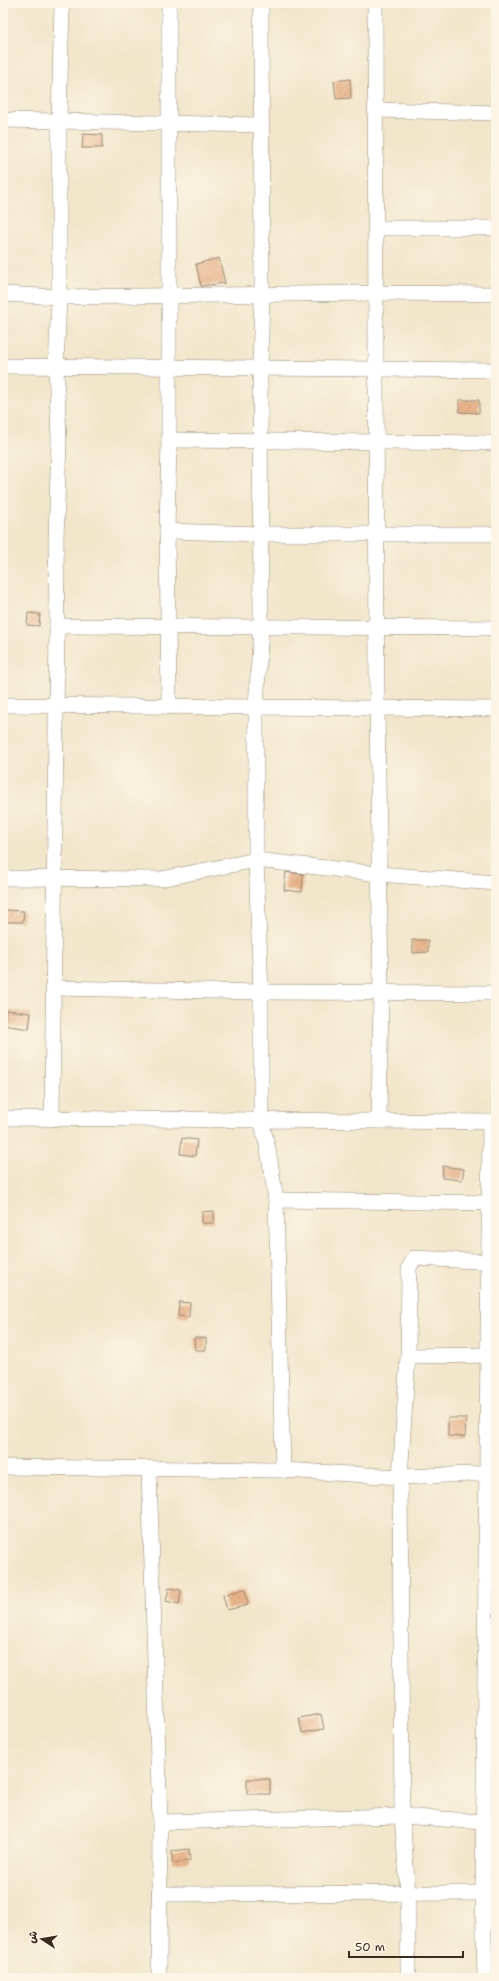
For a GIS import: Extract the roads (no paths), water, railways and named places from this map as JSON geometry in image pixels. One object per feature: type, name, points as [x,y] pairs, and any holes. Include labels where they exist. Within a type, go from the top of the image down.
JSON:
[{"type":"street","points":[[52,1119],[57,626],[56,539],[59,439],[56,368],[59,296],[59,122],[62,3]]},
{"type":"street","points":[[169,3],[169,440],[167,531],[169,707]]},
{"type":"street","points":[[261,3],[261,627],[256,707],[256,860],[261,992],[261,1120],[268,1149],[276,1200],[283,1470]]},
{"type":"street","points":[[375,3],[377,708],[380,993],[379,1121]]},
{"type":"street","points":[[376,110],[496,113]]},
{"type":"street","points":[[3,120],[261,125]]},
{"type":"street","points":[[376,228],[496,228]]},
{"type":"street","points":[[3,294],[59,296],[376,293],[496,294]]},
{"type":"street","points":[[3,366],[56,368],[169,367],[496,370]]},
{"type":"street","points":[[169,440],[496,443]]},
{"type":"street","points":[[167,531],[261,534],[496,534]]},
{"type":"street","points":[[57,626],[496,628]]},
{"type":"street","points":[[3,705],[496,709]]},
{"type":"street","points":[[3,878],[161,879],[256,860],[379,874],[496,883]]},
{"type":"street","points":[[54,988],[261,992],[496,993]]},
{"type":"street","points":[[3,1118],[493,1122],[490,1823],[489,1893],[485,1978]]},
{"type":"street","points":[[276,1200],[492,1203]]},
{"type":"street","points":[[408,1978],[408,1893],[402,1816],[400,1477],[408,1356],[409,1268],[414,1258],[492,1262]]},
{"type":"street","points":[[408,1356],[492,1355]]},
{"type":"street","points":[[3,1467],[149,1470],[283,1470],[400,1477],[491,1473]]},
{"type":"street","points":[[149,1470],[160,1822],[159,1978]]},
{"type":"street","points":[[160,1822],[402,1816],[490,1823]]},
{"type":"street","points":[[159,1894],[489,1893]]}]
